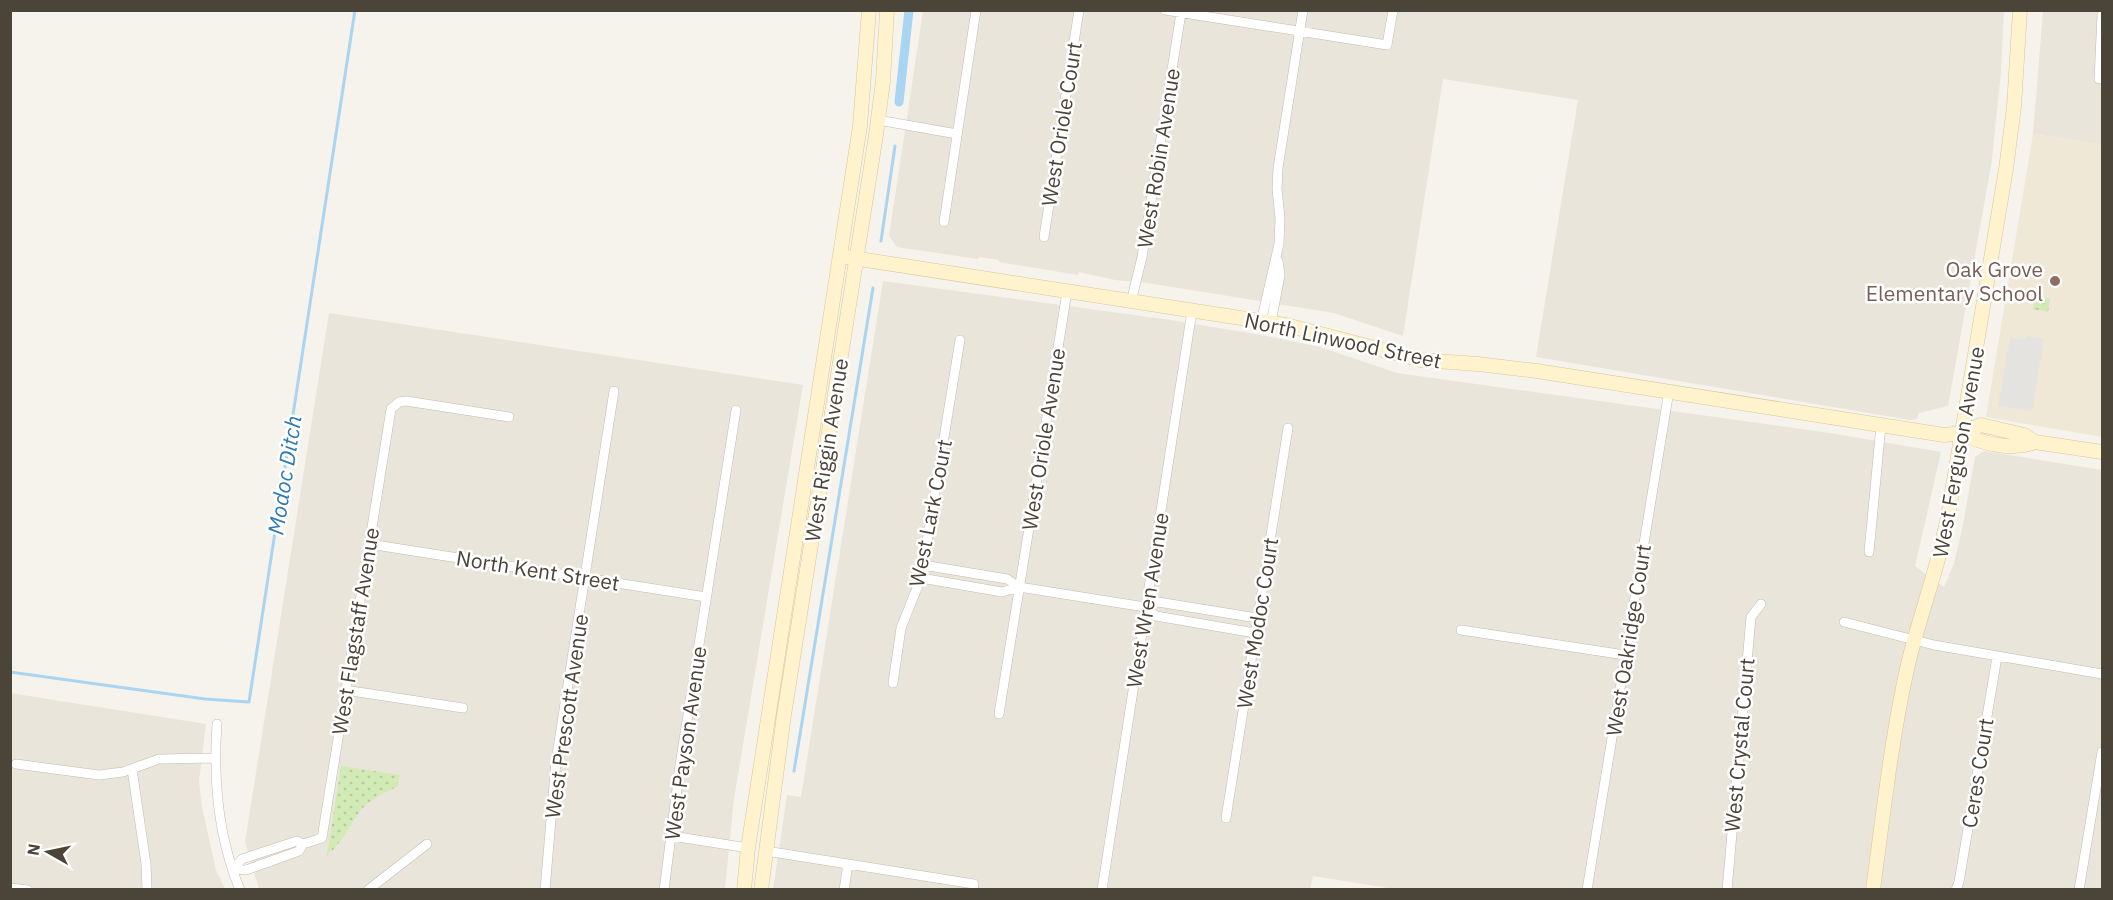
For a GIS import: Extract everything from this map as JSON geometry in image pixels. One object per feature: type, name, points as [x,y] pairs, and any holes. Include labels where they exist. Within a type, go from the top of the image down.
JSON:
[{"type":"street","name":"West Riggin Avenue","points":[[744,890],[748,848],[860,126],[869,10]]},
{"type":"street","name":"West Riggin Avenue","points":[[761,890],[790,679],[878,120],[887,10]]},
{"type":"street","points":[[944,222],[976,10]]},
{"type":"street","name":"West Oriole Court","points":[[1044,237],[1079,10]]},
{"type":"street","points":[[1165,10],[1387,45],[1393,10]]},
{"type":"street","points":[[1266,323],[1280,275],[1277,178],[1303,10]]},
{"type":"street","name":"West Ferguson Avenue","points":[[1873,890],[1895,738],[1914,641],[1941,553],[1962,433],[2008,153],[2014,107],[2020,10]]},
{"type":"street","name":"West Robin Avenue","points":[[1131,302],[1142,257],[1181,13]]},
{"type":"street","points":[[2099,79],[2103,15]]},
{"type":"street","points":[[878,120],[957,134]]},
{"type":"street","name":"North Linwood Street","points":[[840,256],[1319,332],[1421,360],[1514,368],[1944,435],[1962,433],[1978,442],[2024,446],[2035,442],[2103,452]]},
{"type":"street","name":"West Oriole Avenue","points":[[1019,587],[1066,291]]},
{"type":"street","name":"West Wren Avenue","points":[[1102,890],[1192,311]]},
{"type":"street","name":"West Lark Court","points":[[893,683],[901,628],[921,578],[960,340]]},
{"type":"street","name":"West Prescott Avenue","points":[[545,890],[556,761],[614,391]]},
{"type":"street","name":"West Oakridge Court","points":[[1587,890],[1669,391]]},
{"type":"street","name":"West Flagstaff Avenue","points":[[233,869],[245,858],[297,841],[303,844],[322,838],[389,415],[394,405],[406,401],[509,417]]},
{"type":"street","name":"West Payson Avenue","points":[[664,890],[680,765],[736,410]]},
{"type":"street","points":[[1869,552],[1881,425]]},
{"type":"street","name":"West Modoc Court","points":[[1226,818],[1288,428]]},
{"type":"street","name":"North Kent Street","points":[[369,544],[706,597]]},
{"type":"street","points":[[923,565],[1007,579],[1019,587],[1145,607],[1158,602],[1257,618]]},
{"type":"street","points":[[921,578],[1002,592],[1019,587]]},
{"type":"street","points":[[999,714],[1019,587]]},
{"type":"street","name":"West Crystal Court","points":[[1727,890],[1751,617],[1761,604]]},
{"type":"street","points":[[1145,607],[1156,616],[1255,633]]},
{"type":"street","points":[[1844,622],[1914,641],[2103,674]]},
{"type":"street","points":[[1461,630],[1625,655]]},
{"type":"street","name":"Ceres Court","points":[[1956,890],[1997,657]]},
{"type":"street","points":[[345,690],[463,708]]},
{"type":"street","points":[[217,724],[215,758],[219,812],[240,890]]},
{"type":"street","points":[[767,727],[771,743],[759,834],[761,844],[766,851],[974,887]]},
{"type":"street","points":[[2079,890],[2103,752]]},
{"type":"street","points":[[16,764],[91,775],[114,774],[159,759],[215,758]]},
{"type":"street","points":[[132,769],[146,864],[147,890]]},
{"type":"street","points":[[672,836],[753,850],[755,859],[753,890]]},
{"type":"street","points":[[368,890],[427,844]]},
{"type":"street","points":[[844,890],[848,864]]},
{"type":"street","points":[[10,888],[27,890]]},
{"type":"shaded area","points":[[923,11],[2004,11],[2001,71],[1992,160],[1948,406],[1919,413],[1917,419],[1910,420],[1536,357],[1578,100],[1443,79],[1403,336],[1334,313],[1147,283],[1115,280],[1079,272],[1078,275],[999,262],[999,260],[897,247],[889,236]]},
{"type":"shaded area","points":[[2043,11],[2102,11],[2102,145],[2033,134]]},
{"type":"shaded area","name":"Oak Grove Elementary School","points":[[2033,134],[2102,145],[2102,437],[1986,417]]},
{"type":"shaded area","points":[[883,281],[1171,320],[1261,335],[1320,347],[1397,373],[1830,433],[1941,452],[1915,566],[1944,587],[1954,563],[1975,457],[1984,451],[2102,470],[2102,889],[1400,890],[1313,876],[1310,890],[773,890],[787,795],[801,797]]},
{"type":"shaded area","points":[[329,313],[803,385],[734,799],[725,889],[259,889],[245,842]]},
{"type":"shaded area","points":[[2026,336],[2044,339],[2032,411],[1998,406],[2010,338],[2025,340]]},
{"type":"shaded area","points":[[10,693],[206,724],[199,781],[202,807],[216,870],[225,889],[11,889]]},
{"type":"green space","points":[[2035,297],[2050,299],[2048,312],[2033,309]]},
{"type":"green space","points":[[341,766],[400,775],[397,787],[378,796],[365,806],[346,834],[327,855]]},
{"type":"waterway","name":"Modoc Ditch","points":[[10,672],[205,699],[249,702],[355,10]]},
{"type":"waterway","points":[[899,102],[909,10]]},
{"type":"waterway","points":[[881,241],[895,146]]},
{"type":"waterway","points":[[794,771],[873,288]]},
{"type":"place","name":"Oak Grove Elementary School","points":[[2055,281]]}]
